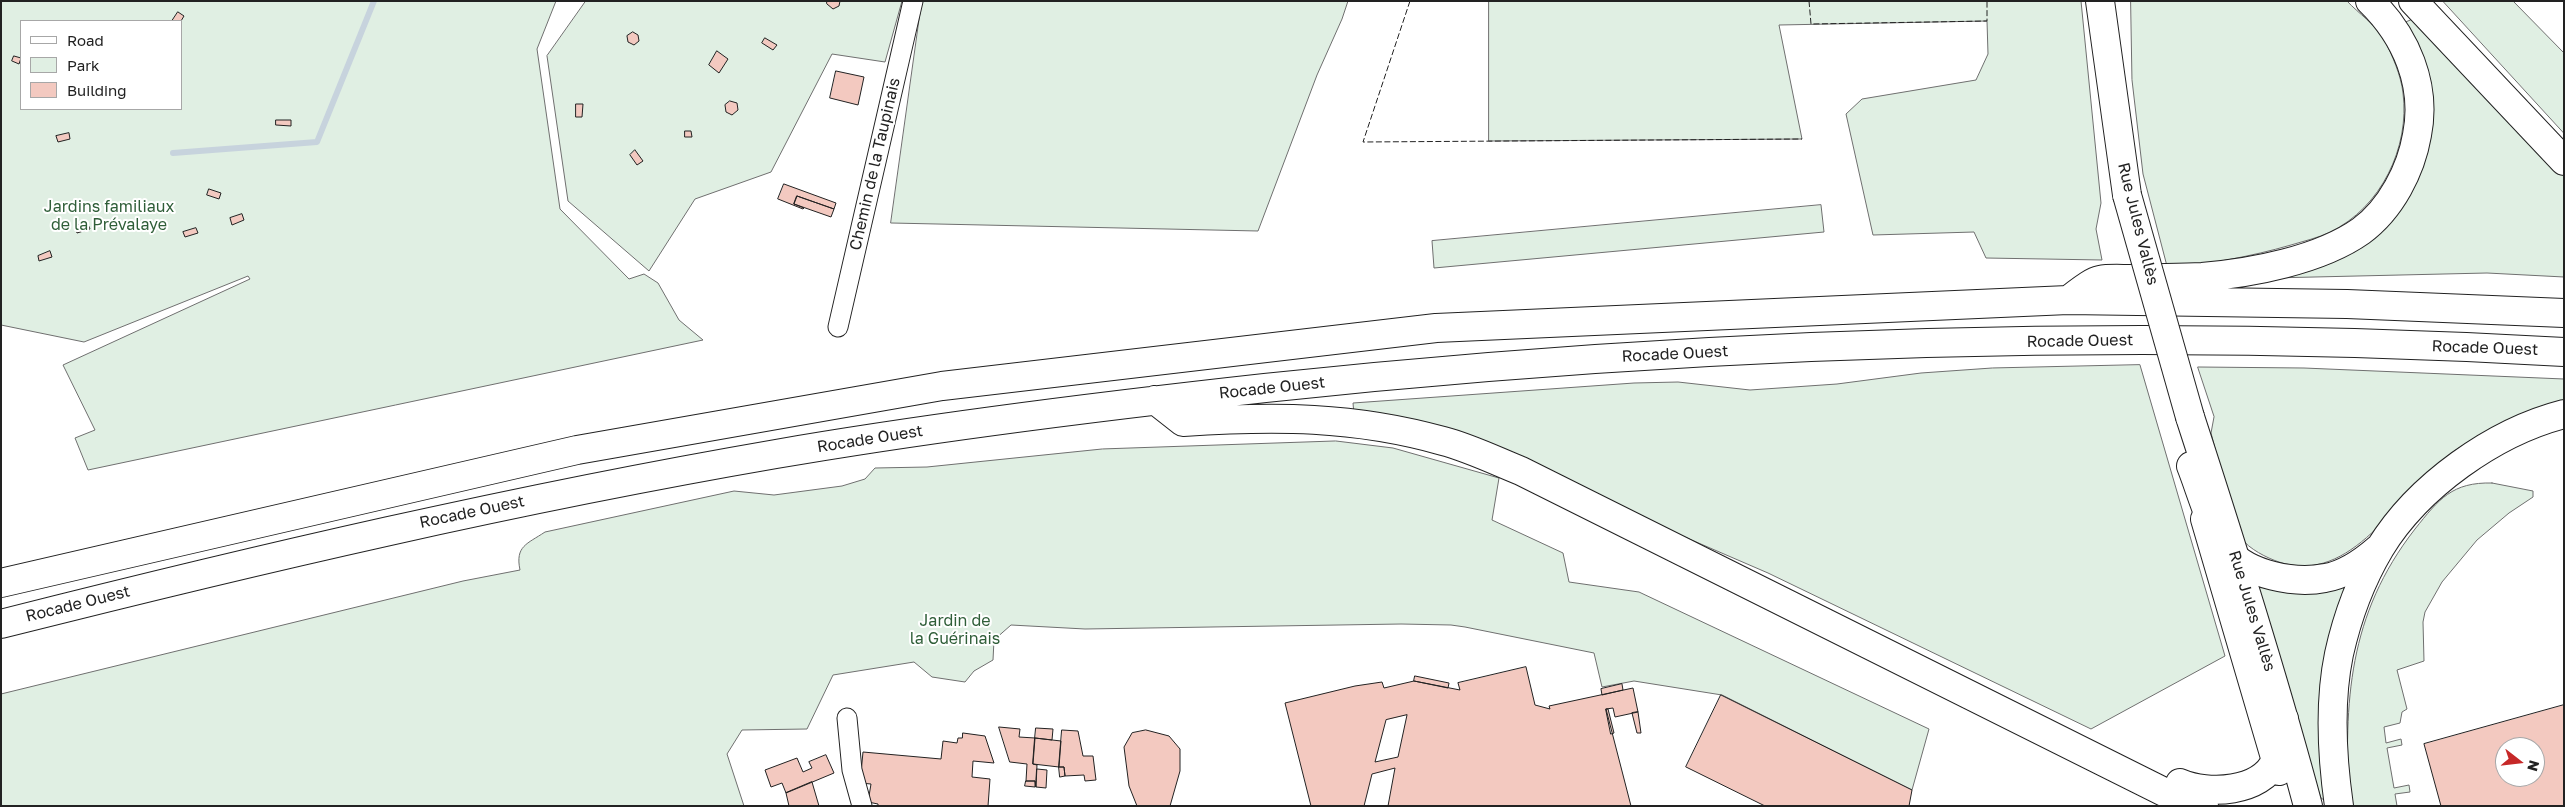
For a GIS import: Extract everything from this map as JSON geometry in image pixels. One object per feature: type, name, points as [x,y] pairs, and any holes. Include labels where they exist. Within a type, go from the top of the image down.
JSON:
[{"type":"main road","name":"Rue Jules Vallès","points":[[2100,1],[2128,195],[2190,417],[2236,560],[2308,806]]},
{"type":"main road","name":"Rue Jules Vallès","points":[[2109,56],[2113,1]]},
{"type":"main road","points":[[2068,300],[2099,280],[2203,277],[2283,263],[2340,243],[2362,230],[2379,214],[2395,193],[2407,170],[2415,147],[2419,125],[2419,102],[2416,79],[2410,59],[2399,36],[2370,1]]},
{"type":"main road","points":[[2413,1],[2564,161]]},
{"type":"main road","points":[[1,583],[576,450],[942,386],[1436,328],[2068,300],[2347,304],[2564,313]]},
{"type":"main road","name":"Rocade Ouest","points":[[1,624],[241,563],[424,522],[591,488],[873,438],[1155,400],[1462,368],[1686,352],[1834,346],[2100,341],[2244,341],[2564,352]]},
{"type":"main road","points":[[1155,400],[1183,422],[1252,418],[1305,418],[1355,422],[1444,441],[1521,471],[2168,794],[2204,806]]},
{"type":"main road","points":[[2192,466],[2220,539],[2236,560],[2259,571],[2278,576],[2308,580],[2325,578],[2343,573],[2368,558],[2381,547],[2411,509],[2462,463],[2521,429],[2564,414]]},
{"type":"main road","name":"Rue Jules Vallès","points":[[2190,417],[2192,466],[2215,560],[2276,762],[2292,806]]},
{"type":"main road","points":[[2339,806],[2333,719],[2339,656],[2349,618],[2381,547]]},
{"type":"main road","points":[[1994,706],[2188,786],[2206,790],[2242,787],[2260,777],[2276,762],[2281,745],[2284,719]]},
{"type":"street","name":"Chemin de la Taupinais","points":[[838,327],[913,1]]},
{"type":"street","points":[[847,718],[852,770],[862,806]]},
{"type":"green space","name":"Jardins familiaux de la Prévalaye","points":[[1,1],[556,1],[537,49],[560,209],[629,279],[644,274],[658,283],[679,320],[703,340],[88,470],[75,438],[95,430],[63,365],[250,279],[248,276],[84,342],[1,325]]},
{"type":"green space","points":[[586,1],[902,1],[885,62],[832,54],[771,172],[695,199],[649,271],[568,201],[547,56]]},
{"type":"green space","points":[[922,1],[1348,1],[1317,75],[1258,231],[891,223]]},
{"type":"green space","points":[[1489,1],[2081,1],[2101,203],[2096,229],[2102,260],[1986,258],[1974,232],[1873,235],[1846,114],[1862,99],[1976,80],[1988,54],[1987,21],[1779,25],[1802,139],[1489,141]]},
{"type":"green space","points":[[2131,1],[2347,1],[2381,34],[2396,65],[2403,93],[2402,134],[2396,154],[2388,174],[2364,208],[2348,221],[2321,236],[2260,253],[2168,270],[2143,174],[2132,80]]},
{"type":"green space","points":[[2443,1],[2513,1],[2564,53],[2564,133]]},
{"type":"green space","points":[[2419,17],[2564,171],[2564,277],[2487,273],[2271,278],[2411,181],[2404,23]]},
{"type":"green space","points":[[1821,205],[1824,232],[1434,268],[1432,241]]},
{"type":"green space","points":[[2140,365],[2225,656],[2091,729],[1768,573],[1483,450],[1354,415],[1353,403],[1634,383],[1678,382],[1750,390],[1837,384],[1921,373],[1992,368]]},
{"type":"green space","points":[[2198,367],[2304,368],[2564,379],[2564,401],[2502,424],[2473,439],[2445,458],[2427,474],[2391,514],[2351,550],[2329,561],[2305,566],[2279,562],[2258,553],[2244,542],[2239,535],[2234,523],[2211,433],[2214,417]]},
{"type":"green space","name":"Jardin de la Guérinais","points":[[1336,441],[1393,448],[1499,478],[1492,520],[1563,553],[1569,582],[1639,592],[1929,729],[1912,790],[1722,695],[1634,681],[1602,687],[1594,653],[1465,627],[1401,624],[1085,629],[1011,625],[994,640],[993,660],[974,671],[965,682],[932,677],[914,662],[833,675],[807,729],[742,730],[727,754],[744,806],[1,806],[1,694],[463,581],[520,570],[519,556],[524,546],[545,532],[734,491],[774,495],[842,486],[865,479],[875,468],[927,467],[1102,449]]},
{"type":"green space","points":[[2478,483],[2492,483],[2533,491],[2533,497],[2509,513],[2477,540],[2442,582],[2425,612],[2423,622],[2424,661],[2397,670],[2407,709],[2402,712],[2400,723],[2384,727],[2386,743],[2401,739],[2402,745],[2387,748],[2394,788],[2409,785],[2410,792],[2395,794],[2397,806],[2349,806],[2348,731],[2350,695],[2355,660],[2363,627],[2376,594],[2393,561],[2415,529],[2439,501],[2456,489]]},
{"type":"green space","points":[[2354,577],[2327,802],[2321,798],[2302,744],[2292,698],[2255,582],[2284,591],[2305,593],[2315,592]]},
{"type":"building","points":[[827,1],[840,1],[839,6],[833,9],[827,4]]},
{"type":"building","points":[[178,12],[184,16],[182,20],[173,20]]},
{"type":"building","points":[[633,32],[638,35],[639,41],[634,45],[628,42],[627,36]]},
{"type":"building","points":[[765,38],[777,45],[773,50],[762,43]]},
{"type":"building","points":[[717,51],[728,59],[719,73],[709,65]]},
{"type":"building","points":[[14,56],[20,58],[19,64],[12,61]]},
{"type":"building","points":[[836,71],[864,77],[858,105],[830,98]]},
{"type":"building","points":[[730,101],[737,103],[738,110],[732,115],[726,112],[725,105]]},
{"type":"building","points":[[576,104],[583,104],[582,117],[576,117]]},
{"type":"building","points":[[276,120],[291,120],[291,126],[276,125]]},
{"type":"building","points":[[685,131],[691,131],[692,137],[685,137]]},
{"type":"building","points":[[69,133],[70,139],[58,142],[56,136]]},
{"type":"building","points":[[635,150],[643,161],[637,165],[630,155]]},
{"type":"building","points":[[784,184],[836,203],[834,209],[797,196],[794,204],[803,209],[778,199]]},
{"type":"building","points":[[209,189],[221,193],[219,199],[207,195]]},
{"type":"building","points":[[797,196],[834,209],[831,217],[794,204]]},
{"type":"building","points":[[242,214],[244,220],[232,225],[230,218]]},
{"type":"building","points":[[87,222],[90,229],[77,233],[75,226]]},
{"type":"building","points":[[196,228],[198,233],[185,237],[183,232]]},
{"type":"building","points":[[50,251],[52,257],[39,261],[38,256]]},
{"type":"building","points":[[1526,667],[1535,705],[1550,709],[1549,706],[1633,688],[1638,712],[1615,717],[1613,708],[1606,709],[1631,806],[1388,806],[1395,768],[1372,774],[1364,806],[1311,806],[1285,703],[1355,686],[1382,682],[1384,688],[1414,681],[1460,690],[1458,683]],"holes":[[[1407,715],[1398,757],[1375,762],[1386,720]]]},
{"type":"building","points":[[1415,676],[1449,683],[1448,688],[1414,681]]},
{"type":"building","points":[[1622,684],[1623,690],[1602,695],[1601,689]]},
{"type":"building","points":[[1721,695],[1912,790],[1909,806],[1765,806],[1686,767]]},
{"type":"building","points":[[2564,705],[2564,806],[2441,806],[2424,744]]},
{"type":"building","points":[[1606,709],[1608,709],[1614,733],[1611,734]]},
{"type":"building","points":[[1638,712],[1641,733],[1637,733],[1632,713]]},
{"type":"building","points":[[999,727],[1020,729],[1019,737],[1035,738],[1033,764],[1037,765],[1036,787],[1035,781],[1026,781],[1027,764],[1010,762]]},
{"type":"building","points":[[1036,728],[1053,729],[1052,740],[1035,738]]},
{"type":"building","points":[[1062,730],[1078,731],[1083,756],[1093,756],[1096,780],[1085,781],[1084,775],[1065,776],[1064,767],[1059,767]]},
{"type":"building","points":[[1146,730],[1169,736],[1180,749],[1180,771],[1170,806],[1137,806],[1129,786],[1124,747],[1132,733]]},
{"type":"building","points":[[963,733],[985,736],[994,763],[973,761],[972,777],[990,779],[988,806],[878,806],[878,804],[868,802],[871,784],[860,783],[863,752],[941,759],[943,741],[957,743],[958,738],[962,738]]},
{"type":"building","points":[[1035,738],[1061,741],[1059,767],[1033,764]]},
{"type":"building","points":[[826,755],[834,773],[786,793],[782,783],[771,787],[765,770],[797,758],[803,772],[812,768],[809,762]]},
{"type":"building","points":[[1059,767],[1064,767],[1065,776],[1060,777]]},
{"type":"building","points":[[1037,769],[1047,770],[1046,788],[1036,787]]},
{"type":"building","points":[[1026,781],[1035,781],[1035,787],[1025,786]]},
{"type":"building","points":[[812,782],[819,806],[789,806],[786,793]]},
{"type":"waterway","points":[[173,153],[317,142],[374,1]]},
{"type":"fence","points":[[1410,1],[1363,142],[1802,139]]},
{"type":"fence","points":[[1809,1],[1811,24],[1987,21],[1987,1]]}]
